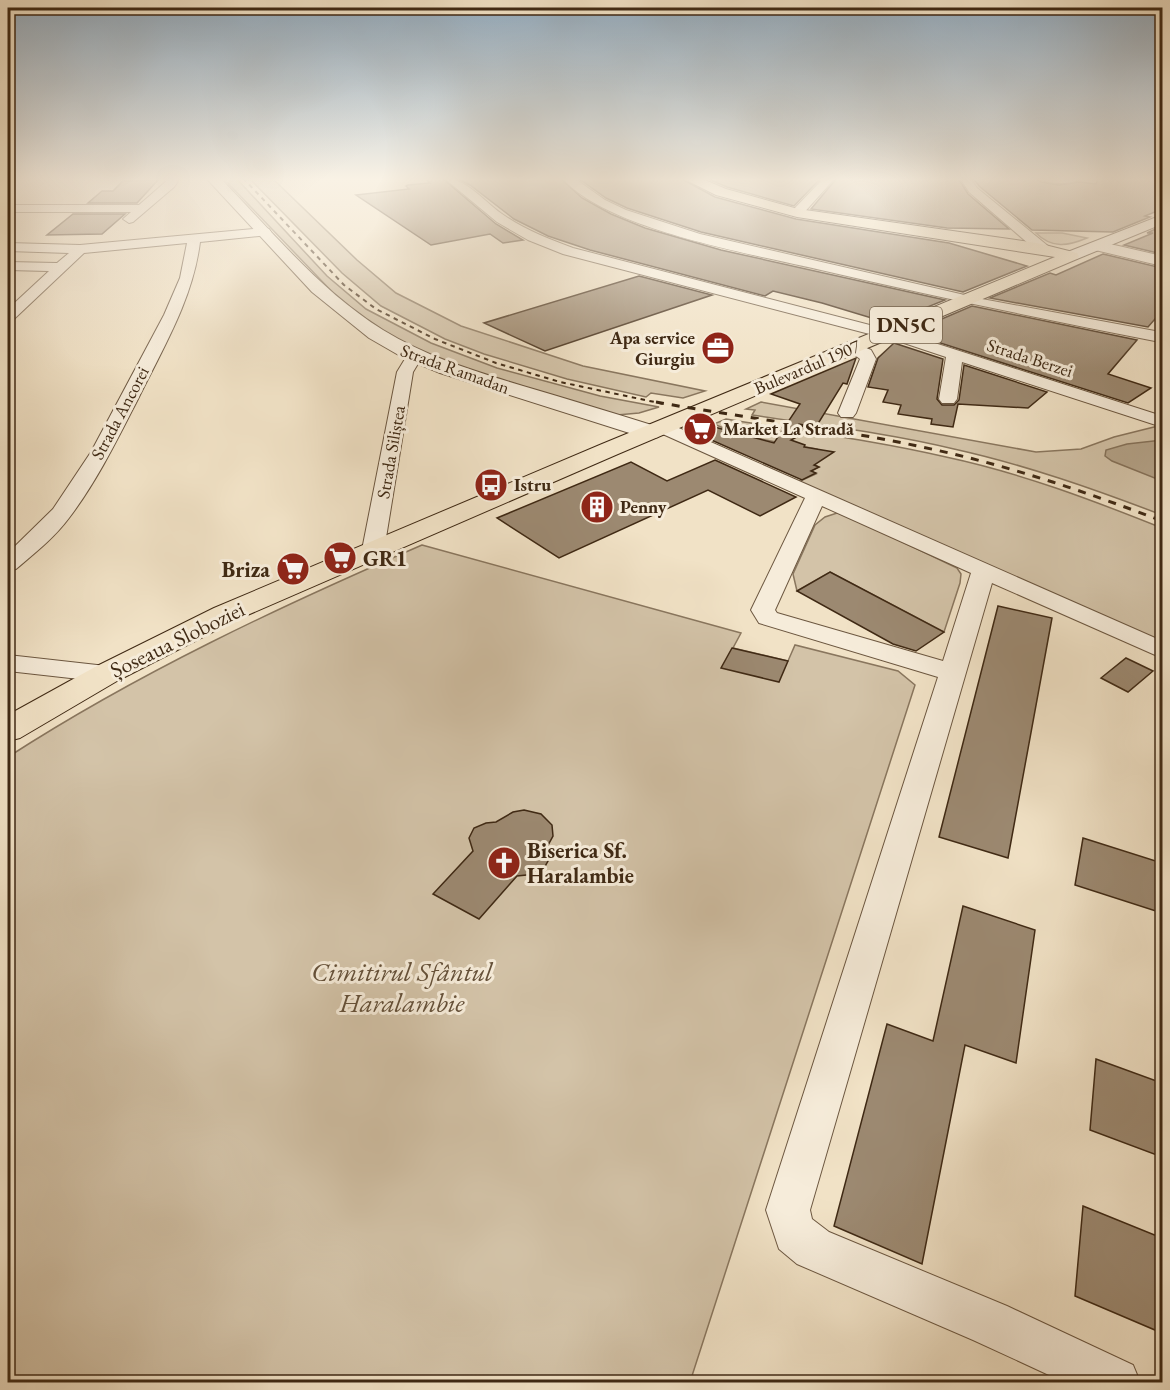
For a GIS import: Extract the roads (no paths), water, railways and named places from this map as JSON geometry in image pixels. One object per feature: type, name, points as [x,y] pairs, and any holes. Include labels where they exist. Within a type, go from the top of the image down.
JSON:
[{"type":"main road","points":[[1001,243],[1071,256]]},
{"type":"main road","name":"Bulevardul 1907","points":[[657,430],[1071,256]]},
{"type":"main road","name":"Șoseaua Sloboziei","points":[[8,730],[106,674],[225,614],[657,430]]},
{"type":"street","points":[[96,246],[100,243]]},
{"type":"street","points":[[8,247],[80,249],[134,243]]},
{"type":"street","name":"Strada Ancorei","points":[[8,564],[59,516],[109,437],[175,310],[193,252],[194,243]]},
{"type":"street","name":"Strada Ramadan","points":[[275,243],[332,303],[383,341],[414,357],[657,430]]},
{"type":"street","name":"Strada Berzei","points":[[547,243],[568,251],[955,354],[1162,422]]},
{"type":"street","points":[[728,243],[967,299],[1155,336]]},
{"type":"street","points":[[1036,243],[1043,249]]},
{"type":"street","name":"Bulevardul 1907","points":[[1071,256],[1105,243]]},
{"type":"street","points":[[1097,246],[1162,261]]},
{"type":"street","points":[[8,317],[80,249]]},
{"type":"street","points":[[8,266],[60,267]]},
{"type":"street","points":[[847,413],[868,358],[865,353],[853,347]]},
{"type":"street","points":[[948,399],[955,354]]},
{"type":"street","name":"Strada Siliștea","points":[[373,550],[405,372],[414,357]]},
{"type":"street","points":[[657,430],[817,495],[1162,650]]},
{"type":"street","points":[[817,495],[763,610],[768,618],[951,672]]},
{"type":"street","points":[[984,570],[788,1210],[795,1233],[813,1248],[990,1323],[1116,1383]]},
{"type":"street","points":[[8,663],[106,674]]},
{"type":"railway","points":[[304,243],[344,285],[376,309],[435,339],[496,363],[560,382],[664,404]]},
{"type":"railway","points":[[656,402],[856,434],[953,454],[1044,479],[1162,521]]},
{"type":"place","name":"Apa service Giurgiu","points":[[718,348]]},
{"type":"place","name":"Market La Stradă","points":[[700,429]]},
{"type":"place","name":"Istru","points":[[491,485]]},
{"type":"place","name":"Penny","points":[[597,507]]},
{"type":"place","name":"GR1","points":[[340,558]]},
{"type":"place","name":"Briza","points":[[293,569]]},
{"type":"place","name":"Biserica Sf. Haralambie","points":[[504,863]]},
{"type":"park label","name":"Cimitirul Sfântul Haralambie","points":[[402,988]]}]
